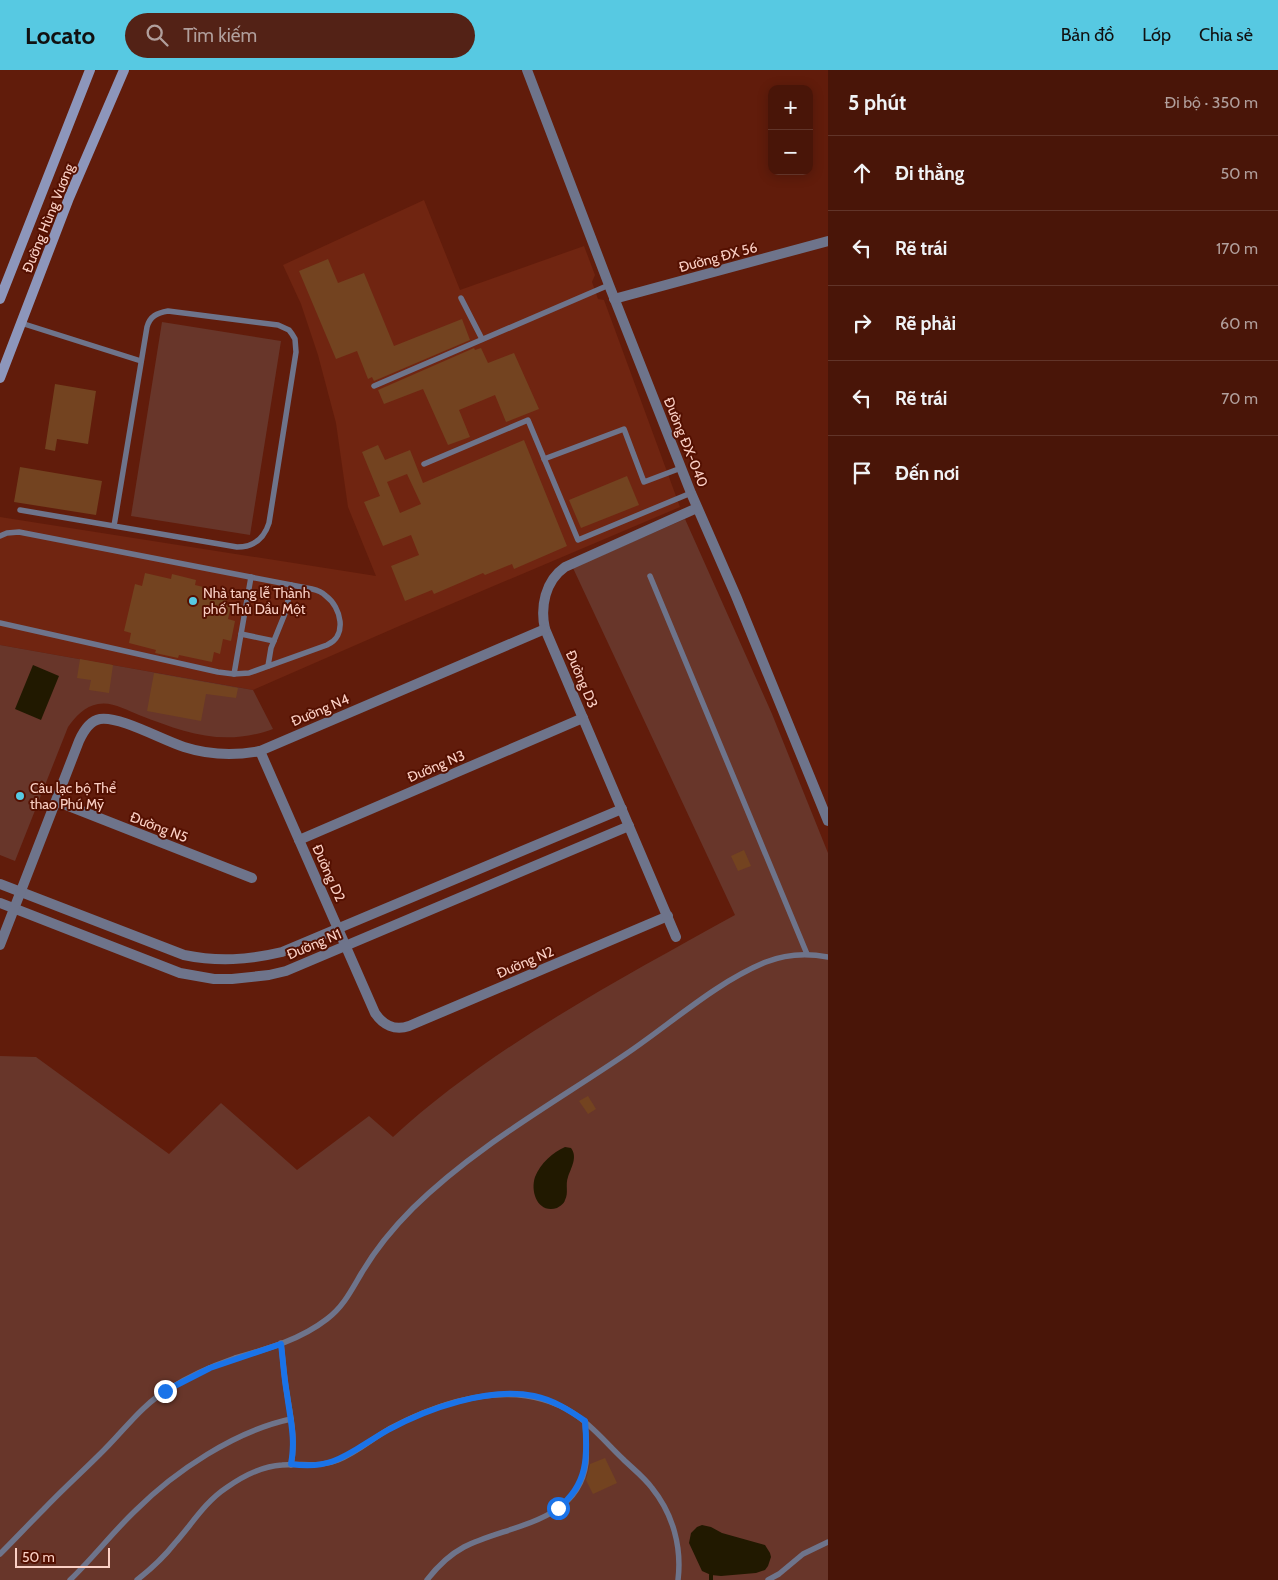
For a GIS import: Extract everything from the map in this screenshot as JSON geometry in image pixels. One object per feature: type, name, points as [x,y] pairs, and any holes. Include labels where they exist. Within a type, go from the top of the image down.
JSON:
[{"type":"main road","name":"Đường Hùng Vương","points":[[0,299],[90,70]]},
{"type":"main road","name":"Đường Hùng Vương","points":[[0,378],[69,198],[124,70]]},
{"type":"street","name":"Đường ĐX-040","points":[[527,70],[614,299],[697,508],[736,596],[828,821]]},
{"type":"street","name":"Đường ĐX 56","points":[[614,299],[828,242]]},
{"type":"street","name":"Đường D3","points":[[676,937],[546,629],[543,603],[549,587],[561,570],[697,508]]},
{"type":"street","name":"Đường N4","points":[[56,801],[82,734],[89,725],[99,719],[108,719],[122,723],[197,751],[228,755],[260,751],[546,629]]},
{"type":"street","name":"Đường N3","points":[[299,840],[583,718]]},
{"type":"street","name":"Đường D2","points":[[260,751],[375,1014],[382,1022],[392,1027]]},
{"type":"street","name":"Đường N5","points":[[56,801],[252,878]]},
{"type":"street","points":[[0,945],[56,801]]},
{"type":"street","name":"Đường N1","points":[[0,884],[169,951],[208,959],[232,960],[264,957],[282,952],[622,809]]},
{"type":"street","name":"Đường N1","points":[[0,903],[164,968],[189,975],[214,979],[232,979],[269,975],[286,971],[629,826]]},
{"type":"street","name":"Đường N2","points":[[392,1027],[401,1028],[409,1026],[668,916]]},
{"type":"lane","points":[[374,386],[609,285]]},
{"type":"lane","points":[[461,298],[482,340]]},
{"type":"lane","points":[[20,510],[237,547],[246,547],[259,540],[267,530],[269,523],[296,346],[289,330],[278,325],[168,311],[156,314],[148,322],[114,526]]},
{"type":"lane","points":[[21,323],[141,361]]},
{"type":"lane","points":[[424,464],[528,420],[578,540],[691,493]]},
{"type":"lane","points":[[544,458],[624,429],[644,482],[681,468]]},
{"type":"lane","points":[[0,536],[19,532],[319,591],[331,600],[338,614],[340,631],[332,643],[249,673],[234,674],[0,623]]},
{"type":"lane","points":[[650,576],[807,954]]},
{"type":"lane","points":[[234,674],[250,577]]},
{"type":"lane","points":[[268,666],[274,640],[285,617],[291,585]]},
{"type":"lane","points":[[241,634],[274,640]]},
{"type":"lane","points":[[0,1554],[100,1454],[138,1413],[158,1396],[176,1384],[210,1368],[281,1344],[317,1326],[339,1309],[348,1298],[376,1252],[411,1211],[439,1185],[487,1148],[735,978],[767,961],[793,955],[807,954],[828,957]]},
{"type":"lane","points":[[281,1344],[294,1442],[291,1464]]},
{"type":"lane","points":[[138,1580],[164,1556],[200,1512],[225,1489],[261,1469],[291,1464],[314,1466],[337,1461],[389,1429],[426,1412],[460,1402],[497,1395],[521,1394],[548,1400],[560,1405],[585,1421],[641,1476],[668,1512],[677,1540],[679,1556],[678,1580]]},
{"type":"lane","points":[[70,1580],[136,1510],[177,1475],[214,1451],[245,1435],[269,1424],[291,1419]]},
{"type":"lane","points":[[427,1580],[441,1563],[465,1547],[536,1521],[565,1503],[578,1485],[586,1464],[585,1421]]},
{"type":"lane","points":[[768,1580],[779,1574],[812,1548],[828,1542]]},
{"type":"shaded area","points":[[424,200],[460,290],[584,246],[595,275],[592,282],[598,299],[604,300],[680,507],[253,690],[0,645],[0,517],[376,576],[348,507],[336,423],[318,355],[301,304],[283,265]]},
{"type":"shaded area","points":[[162,322],[281,341],[250,535],[131,516]]},
{"type":"shaded area","points":[[685,519],[772,714],[828,853],[828,1580],[0,1580],[0,1056],[36,1057],[169,1154],[221,1103],[297,1170],[369,1116],[393,1137],[471,1073],[513,1044],[601,990],[735,915],[573,568]]},
{"type":"shaded area","name":"Câu lạc bộ Thể thao Phú Mỹ","points":[[0,645],[253,690],[273,729],[238,737],[205,736],[173,727],[114,705],[103,703],[89,707],[77,716],[68,727],[15,861],[0,855]]},
{"type":"shaded area","points":[[33,665],[59,676],[41,720],[15,709]]},
{"type":"shaded area","points":[[565,1147],[571,1148],[574,1155],[567,1180],[566,1197],[563,1204],[557,1208],[545,1208],[540,1205],[535,1195],[535,1177],[547,1159]]},
{"type":"shaded area","points":[[702,1525],[722,1533],[765,1545],[771,1557],[768,1566],[765,1570],[756,1573],[721,1576],[711,1575],[702,1571],[689,1543],[691,1533]]},
{"type":"building","points":[[328,259],[338,283],[364,273],[394,346],[462,319],[470,340],[374,381],[372,377],[368,379],[357,351],[336,359],[299,271]]},
{"type":"building","points":[[474,348],[475,350],[481,348],[488,363],[514,353],[539,409],[506,422],[495,395],[459,410],[470,437],[448,445],[423,389],[384,404],[378,390]]},
{"type":"building","points":[[55,384],[96,391],[88,444],[57,439],[55,451],[45,449]]},
{"type":"building","points":[[524,440],[567,546],[514,569],[512,564],[485,575],[483,573],[434,594],[432,590],[405,601],[391,566],[419,555],[411,535],[383,546],[364,502],[380,496],[362,452],[378,445],[385,460],[410,450],[423,483]],"holes":[[[407,474],[421,504],[400,513],[387,482]]]},
{"type":"building","points":[[20,467],[102,481],[96,515],[14,502]]},
{"type":"building","points":[[627,476],[639,505],[581,528],[569,500]]},
{"type":"building","points":[[145,573],[171,579],[172,574],[196,580],[195,585],[228,593],[225,604],[231,606],[228,619],[235,621],[231,641],[223,639],[220,654],[214,652],[212,662],[179,655],[178,658],[155,653],[156,650],[129,643],[131,633],[124,631],[135,584],[142,586]]},
{"type":"building","points":[[80,659],[113,665],[109,693],[89,690],[91,680],[77,678]]},
{"type":"building","points":[[154,673],[238,688],[236,698],[206,694],[201,721],[147,711]]},
{"type":"building","points":[[744,850],[751,866],[738,871],[731,856]]},
{"type":"building","points":[[588,1096],[596,1109],[588,1114],[579,1101]]},
{"type":"building","points":[[605,1458],[617,1483],[593,1494],[586,1480],[590,1464]]},
{"type":"waterway","points":[[711,1575],[711,1580]]},
{"type":"place","name":"Nhà tang lễ Thành phố Thủ Dầu Một","points":[[193,601]]},
{"type":"place","name":"Câu lạc bộ Thể thao Phú Mỹ","points":[[20,796]]},
{"type":"route","points":[[165,1391],[187,1378],[210,1368],[281,1344],[294,1442],[291,1464],[302,1466],[314,1466],[337,1461],[389,1429],[446,1405],[487,1396],[507,1394],[521,1394],[548,1400],[560,1405],[585,1421],[586,1464],[583,1475],[572,1495],[558,1508]]}]
